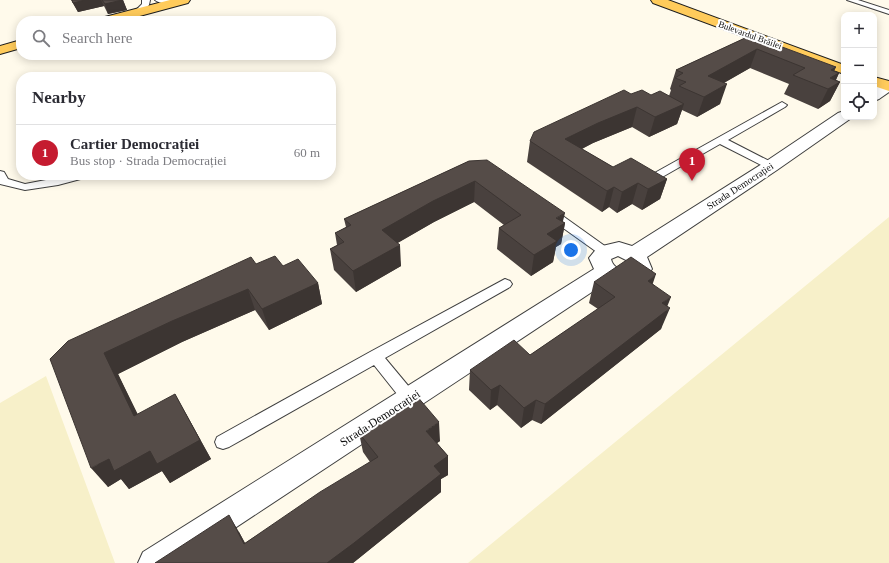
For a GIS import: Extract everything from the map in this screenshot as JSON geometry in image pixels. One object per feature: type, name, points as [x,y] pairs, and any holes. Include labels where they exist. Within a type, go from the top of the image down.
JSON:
[{"type":"main road","name":"Bulevardul Brăilei","points":[[657,0],[841,69]]},
{"type":"main road","points":[[125,16],[181,1]]},
{"type":"main road","points":[[0,50],[16,45]]},
{"type":"street","points":[[877,92],[884,84]]},
{"type":"street","name":"Strada Democrației","points":[[154,563],[410,399],[606,262],[616,277],[627,278],[636,275],[641,269],[640,261],[634,254],[772,166],[841,118]]},
{"type":"lane","points":[[137,13],[145,4],[146,0]]},
{"type":"lane","points":[[159,0],[181,1]]},
{"type":"lane","points":[[851,0],[889,12]]},
{"type":"lane","points":[[646,182],[782,105]]},
{"type":"lane","points":[[720,140],[772,166]]},
{"type":"lane","points":[[0,174],[3,181],[25,187],[65,180]]},
{"type":"lane","points":[[540,206],[606,262]]},
{"type":"lane","points":[[223,442],[505,284]]},
{"type":"lane","points":[[375,356],[410,399]]},
{"type":"shaded area","points":[[889,217],[889,563],[468,563],[866,236]]},
{"type":"shaded area","points":[[46,376],[115,563],[0,563],[0,403]]},
{"type":"building","points":[[72,0],[85,0],[73,3]]},
{"type":"building","points":[[102,0],[122,0],[105,4]]},
{"type":"building","points":[[745,38],[758,38],[836,67],[831,70],[839,73],[830,78],[840,82],[828,89],[793,75],[805,68],[757,49],[708,76],[727,84],[704,97],[679,86],[686,82],[675,78],[683,73],[676,70]]},
{"type":"building","points":[[624,90],[631,94],[642,90],[651,95],[660,91],[684,104],[655,117],[637,107],[598,123],[565,139],[613,167],[631,158],[667,179],[648,189],[638,183],[622,192],[614,187],[607,191],[530,141],[534,132]]},
{"type":"building","points":[[487,160],[565,213],[556,218],[565,223],[547,234],[557,241],[534,255],[499,228],[521,215],[475,181],[433,201],[382,230],[400,245],[353,271],[330,249],[344,242],[335,233],[351,225],[344,219],[469,161]]},
{"type":"building","points":[[275,256],[283,266],[298,259],[318,283],[262,309],[248,289],[172,321],[104,353],[134,416],[175,394],[200,440],[157,464],[150,451],[114,471],[109,459],[91,468],[50,359],[68,341],[251,257],[256,264]]},
{"type":"building","points":[[631,257],[656,274],[648,281],[671,297],[662,303],[670,308],[545,404],[536,400],[524,408],[500,385],[491,390],[470,370],[514,340],[530,355],[615,297],[594,282]]},
{"type":"building","points":[[416,395],[439,422],[426,431],[448,456],[434,466],[441,474],[327,563],[155,563],[229,515],[244,544],[320,492],[378,457],[359,433]]},
{"type":"place","name":"Cartier Democrației","points":[[692,181]]}]
